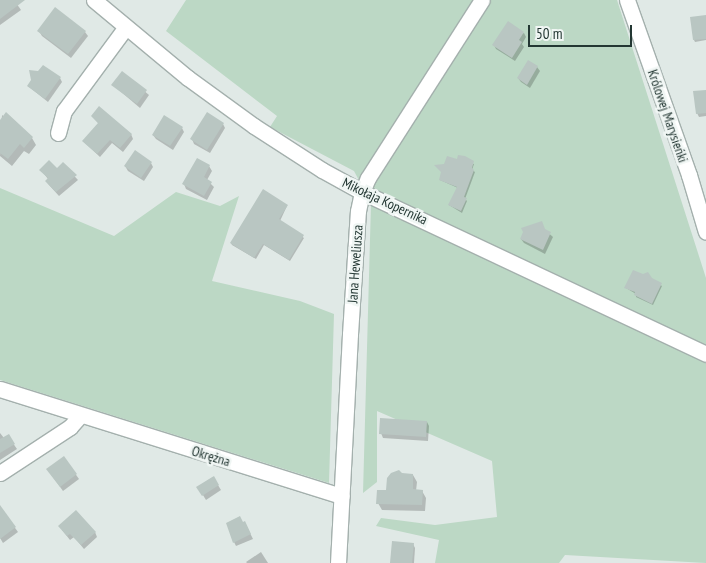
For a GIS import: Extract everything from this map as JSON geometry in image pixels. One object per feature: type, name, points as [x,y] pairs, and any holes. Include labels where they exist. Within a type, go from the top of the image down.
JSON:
[{"type":"street","name":"Mikołaja Kopernika","points":[[94,0],[188,78],[254,126],[322,170],[362,192],[706,354]]},
{"type":"street","name":"Jana Heweliusza","points":[[338,563],[358,210],[362,192],[368,178],[482,0]]},
{"type":"street","name":"Królowej Marysieńki","points":[[627,0],[689,175],[706,232]]},
{"type":"street","points":[[58,133],[64,112],[126,27]]},
{"type":"street","name":"Okrężna","points":[[0,389],[80,416],[342,496]]},
{"type":"street","points":[[0,473],[70,427],[80,416]]},
{"type":"green space","points":[[186,0],[617,0],[706,278],[706,563],[565,555],[559,563],[435,563],[439,540],[376,526],[381,518],[435,525],[497,517],[492,461],[377,411],[377,482],[363,493],[371,203],[354,171],[270,127],[277,116],[166,31]]},
{"type":"green space","points":[[0,188],[114,236],[176,192],[220,206],[239,196],[212,281],[300,301],[334,314],[329,483],[0,380]]},
{"type":"building","points":[[0,0],[25,0],[0,19]]},
{"type":"building","points":[[55,7],[86,31],[68,54],[37,31]]},
{"type":"building","points":[[706,15],[706,39],[693,40],[690,17]]},
{"type":"building","points":[[508,21],[524,32],[519,40],[522,42],[512,58],[492,45]]},
{"type":"building","points":[[528,60],[538,66],[527,85],[517,78]]},
{"type":"building","points":[[43,65],[61,77],[45,99],[27,86],[31,80],[29,70],[38,71]]},
{"type":"building","points":[[122,71],[147,90],[137,104],[111,85]]},
{"type":"building","points":[[706,90],[706,113],[696,114],[693,91]]},
{"type":"building","points":[[99,106],[132,134],[120,148],[110,140],[97,154],[82,141],[98,123],[91,116]]},
{"type":"building","points":[[6,112],[33,137],[24,148],[20,144],[8,159],[0,153],[0,120]]},
{"type":"building","points":[[207,112],[224,123],[207,150],[190,139]]},
{"type":"building","points":[[164,115],[183,127],[170,146],[152,135]]},
{"type":"building","points":[[135,150],[152,162],[141,178],[124,166]]},
{"type":"building","points":[[458,155],[465,156],[474,161],[472,168],[474,170],[464,197],[467,198],[461,211],[448,205],[457,187],[439,180],[441,172],[434,165],[444,164],[447,156],[457,159]]},
{"type":"building","points":[[197,158],[210,165],[204,177],[212,182],[204,196],[182,184]]},
{"type":"building","points":[[49,160],[57,168],[63,162],[77,175],[56,192],[45,181],[48,178],[39,170]]},
{"type":"building","points":[[263,189],[288,205],[279,219],[304,235],[289,260],[263,244],[254,258],[230,243]]},
{"type":"building","points":[[542,221],[545,229],[551,232],[543,250],[520,239],[523,232],[521,228]]},
{"type":"building","points":[[633,270],[643,274],[648,272],[652,278],[662,283],[652,304],[634,295],[635,292],[624,288]]},
{"type":"building","points":[[380,418],[427,421],[426,437],[379,434]]},
{"type":"building","points":[[9,434],[15,444],[0,453],[0,439]]},
{"type":"building","points":[[64,456],[77,474],[60,487],[46,469]]},
{"type":"building","points":[[399,470],[402,473],[413,474],[413,489],[423,490],[422,505],[376,504],[377,490],[386,490],[387,478],[391,473]]},
{"type":"building","points":[[214,476],[219,485],[202,496],[196,487]]},
{"type":"building","points":[[0,505],[16,527],[0,539]]},
{"type":"building","points":[[76,510],[96,532],[81,545],[70,534],[67,536],[58,526]]},
{"type":"building","points":[[240,516],[243,522],[245,521],[251,534],[233,543],[226,523]]},
{"type":"building","points":[[392,541],[414,543],[412,563],[390,563]]}]
